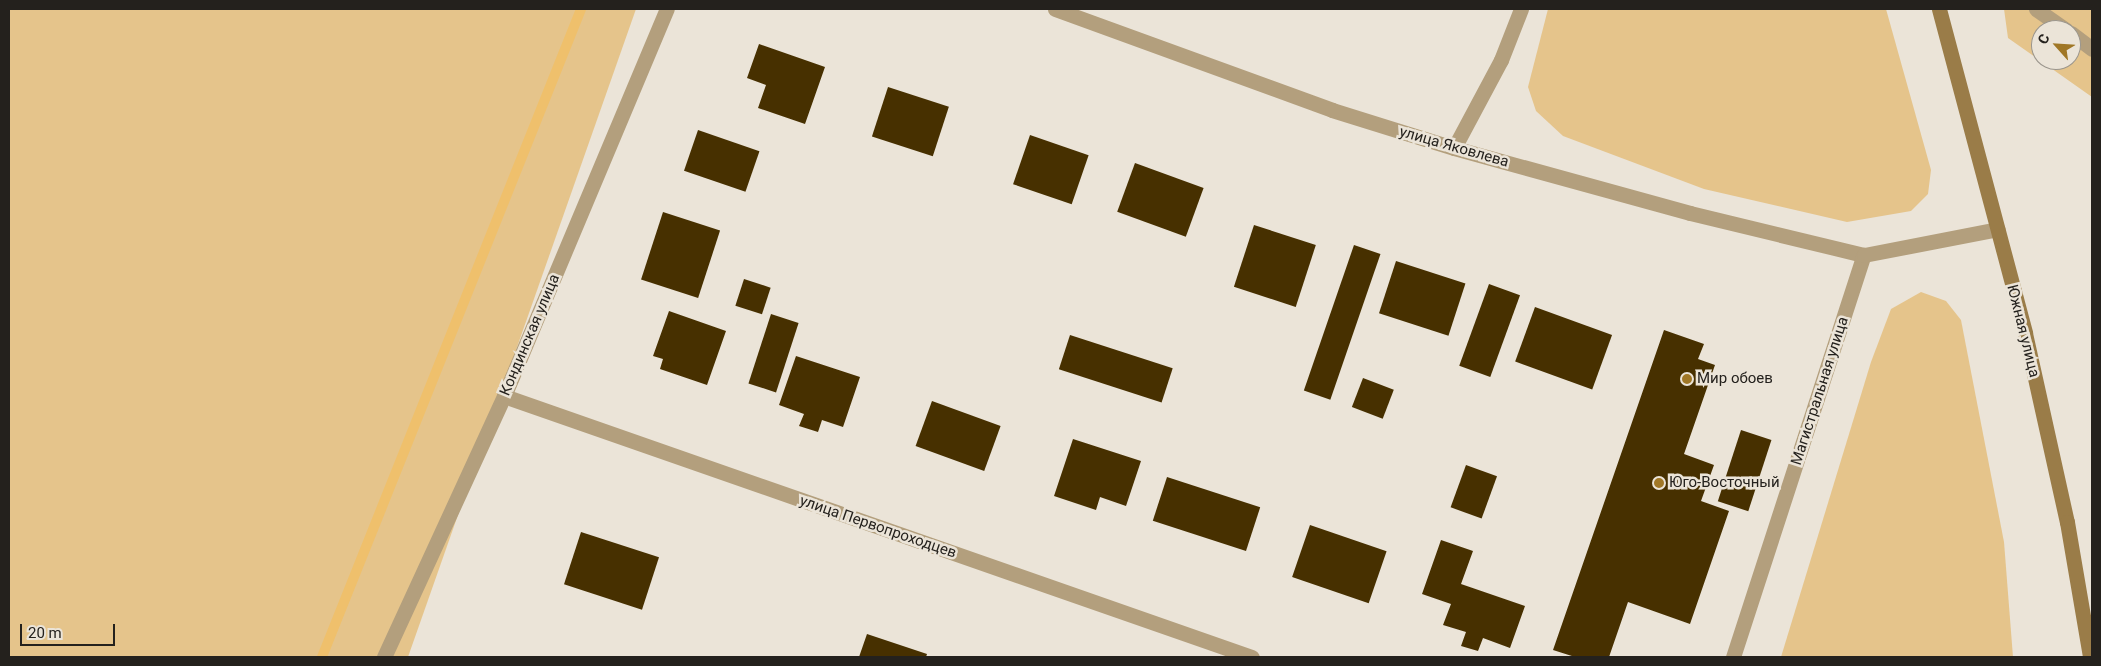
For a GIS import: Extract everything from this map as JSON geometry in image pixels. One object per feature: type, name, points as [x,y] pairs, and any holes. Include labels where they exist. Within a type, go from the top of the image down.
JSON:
[{"type":"main road","name":"Южная улица","points":[[1940,9],[1998,229],[2067,522],[2090,657]]},
{"type":"street","name":"Кондинская улица","points":[[384,657],[504,396],[667,9]]},
{"type":"street","name":"улица Яковлева","points":[[1055,9],[1332,110],[1454,148],[1690,214],[1864,255]]},
{"type":"street","points":[[1454,148],[1501,60],[1521,9]]},
{"type":"street","points":[[2036,9],[2052,20]]},
{"type":"street","points":[[2081,41],[2092,49]]},
{"type":"street","points":[[1864,255],[1998,229]]},
{"type":"street","name":"Магистральная улица","points":[[1733,657],[1864,255]]},
{"type":"street","name":"улица Первопроходцев","points":[[504,396],[1252,657]]},
{"type":"shaded area","points":[[9,9],[636,9],[408,657],[9,657]]},
{"type":"shaded area","points":[[1548,9],[1886,9],[1931,170],[1928,194],[1911,211],[1847,222],[1704,189],[1563,136],[1536,111],[1528,87]]},
{"type":"shaded area","points":[[2004,9],[2092,9],[2092,97],[2054,70],[2081,70],[2081,20],[2031,20],[2031,54],[2008,38]]},
{"type":"shaded area","points":[[1921,292],[1946,301],[1961,320],[2004,542],[2013,657],[1781,657],[1871,362],[1891,309]]},
{"type":"building","points":[[759,44],[825,67],[805,124],[758,108],[766,85],[747,78]]},
{"type":"building","points":[[888,87],[949,107],[933,156],[872,136]]},
{"type":"building","points":[[698,130],[759,151],[745,192],[684,171]]},
{"type":"building","points":[[1030,135],[1089,155],[1072,204],[1013,184]]},
{"type":"building","points":[[1135,163],[1204,188],[1186,237],[1117,212]]},
{"type":"building","points":[[663,212],[720,231],[698,298],[641,280]]},
{"type":"building","points":[[1254,225],[1316,245],[1296,307],[1234,287]]},
{"type":"building","points":[[1354,245],[1380,254],[1330,400],[1304,391]]},
{"type":"building","points":[[1396,261],[1465,284],[1448,336],[1379,313]]},
{"type":"building","points":[[744,279],[771,288],[762,314],[735,306]]},
{"type":"building","points":[[1489,284],[1520,295],[1490,377],[1459,366]]},
{"type":"building","points":[[1535,307],[1612,335],[1592,390],[1515,362]]},
{"type":"building","points":[[669,311],[726,331],[707,385],[660,369],[663,359],[653,356]]},
{"type":"building","points":[[771,314],[799,323],[776,392],[748,383]]},
{"type":"building","name":"Юго-Восточный","points":[[1664,330],[1704,344],[1698,359],[1715,365],[1684,454],[1714,465],[1701,501],[1729,511],[1690,624],[1628,602],[1609,657],[1575,657],[1553,650]]},
{"type":"building","points":[[1070,335],[1173,368],[1162,403],[1059,369]]},
{"type":"building","points":[[796,356],[860,377],[843,427],[822,420],[818,432],[799,426],[804,414],[779,405]]},
{"type":"building","points":[[1363,378],[1394,390],[1383,419],[1352,407]]},
{"type":"building","points":[[932,401],[1001,426],[984,471],[916,446]]},
{"type":"building","points":[[1741,430],[1771,440],[1748,511],[1718,501]]},
{"type":"building","points":[[1073,439],[1141,461],[1126,506],[1100,497],[1096,510],[1054,496]]},
{"type":"building","points":[[1466,465],[1497,476],[1482,519],[1451,507]]},
{"type":"building","points":[[1167,477],[1260,507],[1246,551],[1153,521]]},
{"type":"building","points":[[1310,525],[1387,551],[1369,603],[1292,577]]},
{"type":"building","points":[[581,532],[659,557],[642,610],[564,584]]},
{"type":"building","points":[[1441,540],[1473,551],[1461,584],[1525,606],[1510,648],[1483,638],[1478,651],[1461,646],[1466,632],[1443,625],[1451,604],[1422,594]]},
{"type":"building","points":[[867,634],[927,654],[926,657],[859,657]]},
{"type":"waterway","points":[[322,657],[581,9]]},
{"type":"place","name":"Мир обоев","points":[[1687,379]]},
{"type":"place","name":"Юго-Восточный","points":[[1659,483]]}]
